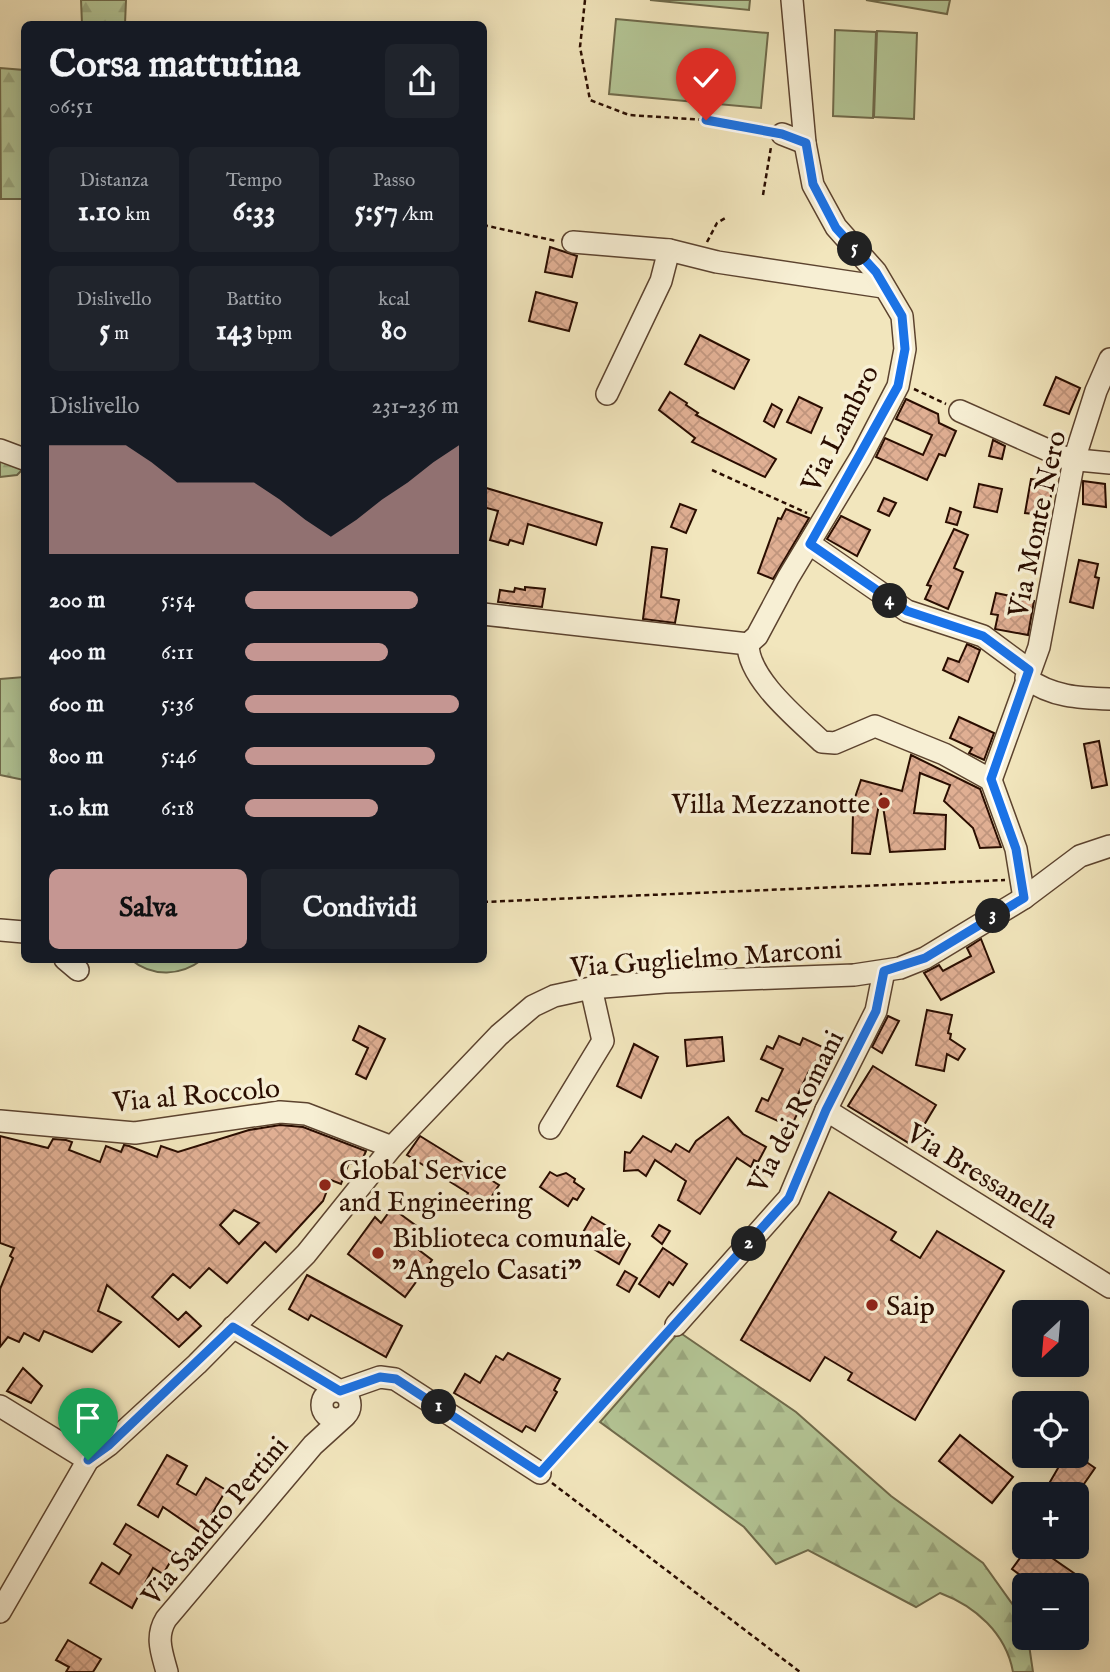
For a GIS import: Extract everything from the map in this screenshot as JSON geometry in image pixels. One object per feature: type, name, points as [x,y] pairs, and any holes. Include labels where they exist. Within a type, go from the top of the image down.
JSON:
[{"type":"street","name":"Via Lambro","points":[[748,644],[757,636],[788,578],[861,457],[898,382],[905,349],[902,316],[876,272],[836,228],[813,184],[806,143],[792,0]]},
{"type":"street","points":[[778,133],[806,143]]},
{"type":"street","points":[[573,242],[670,250],[717,262],[883,287]]},
{"type":"street","points":[[607,394],[661,282],[670,250]]},
{"type":"street","name":"Via Monte Nero","points":[[991,779],[1039,647],[1074,460],[1096,391],[1110,359]]},
{"type":"street","points":[[960,411],[1074,460],[1110,463]]},
{"type":"street","points":[[0,450],[21,458]]},
{"type":"street","points":[[810,544],[907,611],[983,636],[1028,674],[1042,690],[1069,697],[1110,699]]},
{"type":"street","points":[[487,614],[748,644],[752,666],[758,675],[822,742],[835,743],[875,726],[933,749],[991,779],[1016,849],[1024,898]]},
{"type":"street","name":"Via Guglielmo Marconi","points":[[88,1460],[109,1445],[306,1254],[392,1147],[499,1035],[534,1006],[554,996],[591,988],[664,982],[854,975],[884,971],[925,958],[1024,898],[1080,856],[1110,846]]},
{"type":"street","points":[[0,930],[21,932]]},
{"type":"street","name":"Via dei Romani","points":[[676,1325],[789,1198],[826,1110],[876,1011],[884,971]]},
{"type":"street","points":[[550,1128],[603,1041],[591,988]]},
{"type":"street","name":"Via Bressanella","points":[[826,1110],[1110,1287]]},
{"type":"street","name":"Via al Roccolo","points":[[0,1121],[135,1133],[281,1112],[306,1114],[392,1147]]},
{"type":"street","points":[[233,1327],[304,1368],[339,1404],[380,1377],[396,1379],[540,1473]]},
{"type":"street","name":"Via Sandro Pertini","points":[[167,1672],[159,1646],[160,1629],[166,1619],[313,1445],[339,1404]]},
{"type":"street","points":[[0,1406],[88,1460],[0,1612]]},
{"type":"path","points":[[585,0],[580,47],[590,100],[629,115],[706,120],[778,133],[763,195]]},
{"type":"path","points":[[717,262],[718,253],[702,250],[717,223],[727,217]]},
{"type":"path","points":[[487,226],[540,239],[573,242]]},
{"type":"path","points":[[898,382],[960,411]]},
{"type":"path","points":[[712,470],[822,521]]},
{"type":"path","points":[[487,902],[1005,880]]},
{"type":"path","points":[[676,1325],[540,1473],[800,1672]]},
{"type":"green space","points":[[81,0],[126,0],[125,21],[82,21]]},
{"type":"green space","points":[[650,0],[750,0],[749,10]]},
{"type":"green space","points":[[866,0],[950,0],[947,14]]},
{"type":"green space","points":[[616,19],[768,33],[761,108],[609,94]]},
{"type":"green space","points":[[835,30],[876,32],[873,118],[833,116]]},
{"type":"green space","points":[[877,31],[917,33],[914,119],[874,117]]},
{"type":"green space","points":[[0,68],[21,70],[21,199],[1,199]]},
{"type":"green space","points":[[0,454],[21,466],[17,475],[0,477]]},
{"type":"green space","points":[[21,677],[21,779],[0,775],[0,679]]},
{"type":"green space","points":[[136,963],[197,963],[186,969],[167,972],[157,972]]},
{"type":"green space","points":[[679,1332],[796,1412],[891,1496],[983,1563],[1012,1604],[1012,1650],[1030,1650],[1033,1672],[1013,1672],[1004,1645],[987,1623],[965,1605],[940,1593],[916,1607],[808,1550],[776,1564],[744,1527],[600,1422]]},
{"type":"building","points":[[550,247],[577,256],[572,277],[545,272]]},
{"type":"building","points":[[536,292],[577,303],[569,331],[529,321]]},
{"type":"building","points":[[700,335],[749,360],[734,389],[685,364]]},
{"type":"building","points":[[1056,377],[1080,388],[1069,414],[1044,405]]},
{"type":"building","points":[[670,392],[687,403],[686,405],[698,413],[696,415],[776,459],[765,477],[692,442],[695,438],[659,410]]},
{"type":"building","points":[[799,397],[822,408],[811,433],[787,422]]},
{"type":"building","points":[[906,399],[938,414],[939,423],[956,431],[945,456],[939,454],[927,480],[876,457],[885,438],[923,455],[932,435],[896,419]]},
{"type":"building","points":[[772,404],[782,410],[774,427],[764,421]]},
{"type":"building","points":[[993,440],[1005,446],[1002,459],[989,456]]},
{"type":"building","points":[[1031,479],[1053,482],[1050,502],[1045,502],[1043,515],[1025,513]]},
{"type":"building","points":[[1083,481],[1105,484],[1106,507],[1083,504]]},
{"type":"building","points":[[979,484],[1002,489],[997,512],[974,507]]},
{"type":"building","points":[[487,488],[602,523],[596,545],[528,524],[523,544],[510,540],[508,545],[490,540],[498,511],[487,508]]},
{"type":"building","points":[[884,498],[896,503],[889,516],[878,511]]},
{"type":"building","points":[[680,504],[696,510],[686,533],[671,527]]},
{"type":"building","points":[[950,508],[961,512],[957,525],[946,522]]},
{"type":"building","points":[[786,509],[809,518],[773,579],[758,573],[778,518],[781,519]]},
{"type":"building","points":[[841,516],[870,530],[857,556],[827,539]]},
{"type":"building","points":[[954,529],[968,535],[954,568],[963,572],[948,609],[925,599],[931,586],[927,585]]},
{"type":"building","points":[[652,547],[667,549],[661,597],[679,600],[675,623],[643,619]]},
{"type":"building","points":[[1079,560],[1098,564],[1095,577],[1099,578],[1093,608],[1070,602]]},
{"type":"building","points":[[525,587],[545,589],[542,607],[498,602],[500,590],[514,592],[515,588],[525,590]]},
{"type":"building","points":[[996,593],[1034,601],[1028,635],[995,629],[998,615],[991,614]]},
{"type":"building","points":[[967,644],[980,650],[968,682],[943,670],[948,658],[959,662]]},
{"type":"building","points":[[959,717],[994,733],[984,760],[969,753],[972,748],[950,738]]},
{"type":"building","points":[[1099,741],[1107,785],[1092,788],[1084,744]]},
{"type":"building","name":"Villa Mezzanotte","points":[[911,755],[980,789],[1001,847],[980,848],[973,828],[944,801],[950,785],[920,773],[914,813],[946,815],[945,849],[890,852],[881,793],[870,854],[852,853],[853,813],[850,812],[861,780],[902,791]]},
{"type":"building","points":[[981,939],[994,972],[941,1000],[924,973],[939,965],[943,971],[971,956],[967,948]]},
{"type":"building","points":[[927,1010],[952,1015],[948,1033],[951,1034],[950,1039],[965,1049],[958,1060],[947,1054],[944,1071],[916,1065]]},
{"type":"building","points":[[888,1016],[899,1021],[882,1053],[872,1047]]},
{"type":"building","points":[[359,1026],[385,1039],[366,1079],[356,1074],[368,1048],[353,1040]]},
{"type":"building","points":[[779,1036],[800,1045],[803,1038],[827,1049],[819,1076],[809,1071],[792,1107],[799,1110],[791,1127],[756,1111],[762,1098],[768,1101],[783,1069],[761,1059],[767,1046],[773,1049]]},
{"type":"building","points":[[722,1037],[724,1061],[687,1066],[685,1040]]},
{"type":"building","points":[[634,1044],[658,1057],[641,1098],[617,1086]]},
{"type":"building","points":[[873,1066],[936,1105],[912,1145],[848,1106]]},
{"type":"building","points":[[728,1117],[743,1134],[766,1147],[758,1162],[754,1160],[751,1167],[737,1158],[700,1214],[678,1200],[686,1181],[655,1160],[646,1176],[638,1170],[624,1171],[625,1152],[630,1153],[643,1136],[671,1152],[676,1144],[689,1152],[696,1141]]},
{"type":"building","points":[[280,1125],[303,1127],[366,1151],[360,1165],[349,1163],[341,1184],[331,1180],[323,1201],[276,1252],[265,1242],[227,1283],[209,1268],[190,1288],[173,1274],[152,1297],[178,1320],[186,1312],[201,1326],[179,1347],[107,1285],[98,1311],[121,1322],[92,1352],[44,1331],[39,1341],[24,1333],[19,1342],[8,1337],[0,1347],[0,1289],[13,1258],[10,1256],[14,1248],[0,1243],[0,1136],[48,1148],[53,1139],[66,1140],[72,1142],[69,1150],[100,1162],[106,1146],[121,1152],[124,1145],[129,1146],[157,1157],[161,1146],[178,1152],[249,1130]],"holes":[[[234,1210],[259,1223],[239,1244],[220,1225]]]},
{"type":"building","points":[[420,1136],[499,1185],[483,1210],[465,1199],[468,1193],[407,1155]]},
{"type":"building","points":[[550,1172],[557,1176],[566,1173],[575,1179],[574,1182],[584,1189],[577,1200],[573,1198],[568,1206],[540,1187]]},
{"type":"building","name":"Saip","points":[[829,1192],[896,1232],[891,1240],[920,1258],[937,1231],[1004,1271],[915,1420],[848,1380],[852,1373],[825,1357],[810,1381],[741,1340]]},
{"type":"building","name":"Biblioteca comunale \"Angelo Casati\"","points":[[392,1208],[422,1230],[411,1244],[432,1260],[405,1297],[348,1254],[375,1217],[381,1223]]},
{"type":"building","points":[[592,1217],[625,1237],[624,1240],[630,1244],[619,1264],[592,1248],[594,1245],[582,1234]]},
{"type":"building","points":[[659,1225],[670,1231],[662,1244],[652,1236]]},
{"type":"building","points":[[663,1248],[687,1264],[673,1285],[669,1282],[659,1297],[639,1284]]},
{"type":"building","points":[[625,1271],[637,1278],[629,1292],[617,1285]]},
{"type":"building","points":[[307,1275],[402,1326],[386,1357],[311,1315],[308,1320],[289,1309]]},
{"type":"building","points":[[508,1353],[560,1379],[554,1390],[557,1392],[535,1431],[526,1426],[522,1432],[454,1393],[465,1374],[480,1383],[496,1356],[503,1360]]},
{"type":"building","points":[[23,1368],[42,1386],[31,1403],[7,1391]]},
{"type":"building","points":[[960,1435],[1013,1477],[992,1503],[939,1461]]},
{"type":"building","points":[[167,1455],[187,1466],[177,1484],[196,1495],[206,1478],[226,1490],[201,1533],[163,1507],[158,1517],[138,1505]]},
{"type":"building","points":[[1089,1464],[1095,1468],[1085,1482],[1050,1482],[1058,1468],[1089,1468]]},
{"type":"building","points":[[126,1524],[175,1554],[163,1574],[153,1568],[132,1608],[90,1583],[102,1563],[119,1574],[131,1555],[114,1544]]},
{"type":"building","points":[[1019,1559],[1054,1559],[1074,1573],[1017,1573],[1012,1569]]},
{"type":"building","points":[[68,1640],[101,1659],[93,1672],[66,1672],[69,1667],[56,1660]]},
{"type":"place","name":"Villa Mezzanotte","points":[[884,803]]},
{"type":"place","name":"Global Service and Engineering","points":[[325,1185]]},
{"type":"place","name":"Biblioteca comunale \"Angelo Casati\"","points":[[378,1253]]},
{"type":"place","name":"Saip","points":[[872,1305]]},
{"type":"route","points":[[88,1460],[109,1445],[233,1327],[340,1391],[380,1377],[396,1379],[540,1473],[789,1198],[826,1110],[876,1011],[884,971],[925,958],[1024,898],[1016,849],[991,779],[1029,670],[983,636],[907,611],[810,544],[832,502],[861,457],[898,386],[905,349],[902,316],[876,272],[836,228],[813,184],[806,143],[782,134],[706,120]]}]
